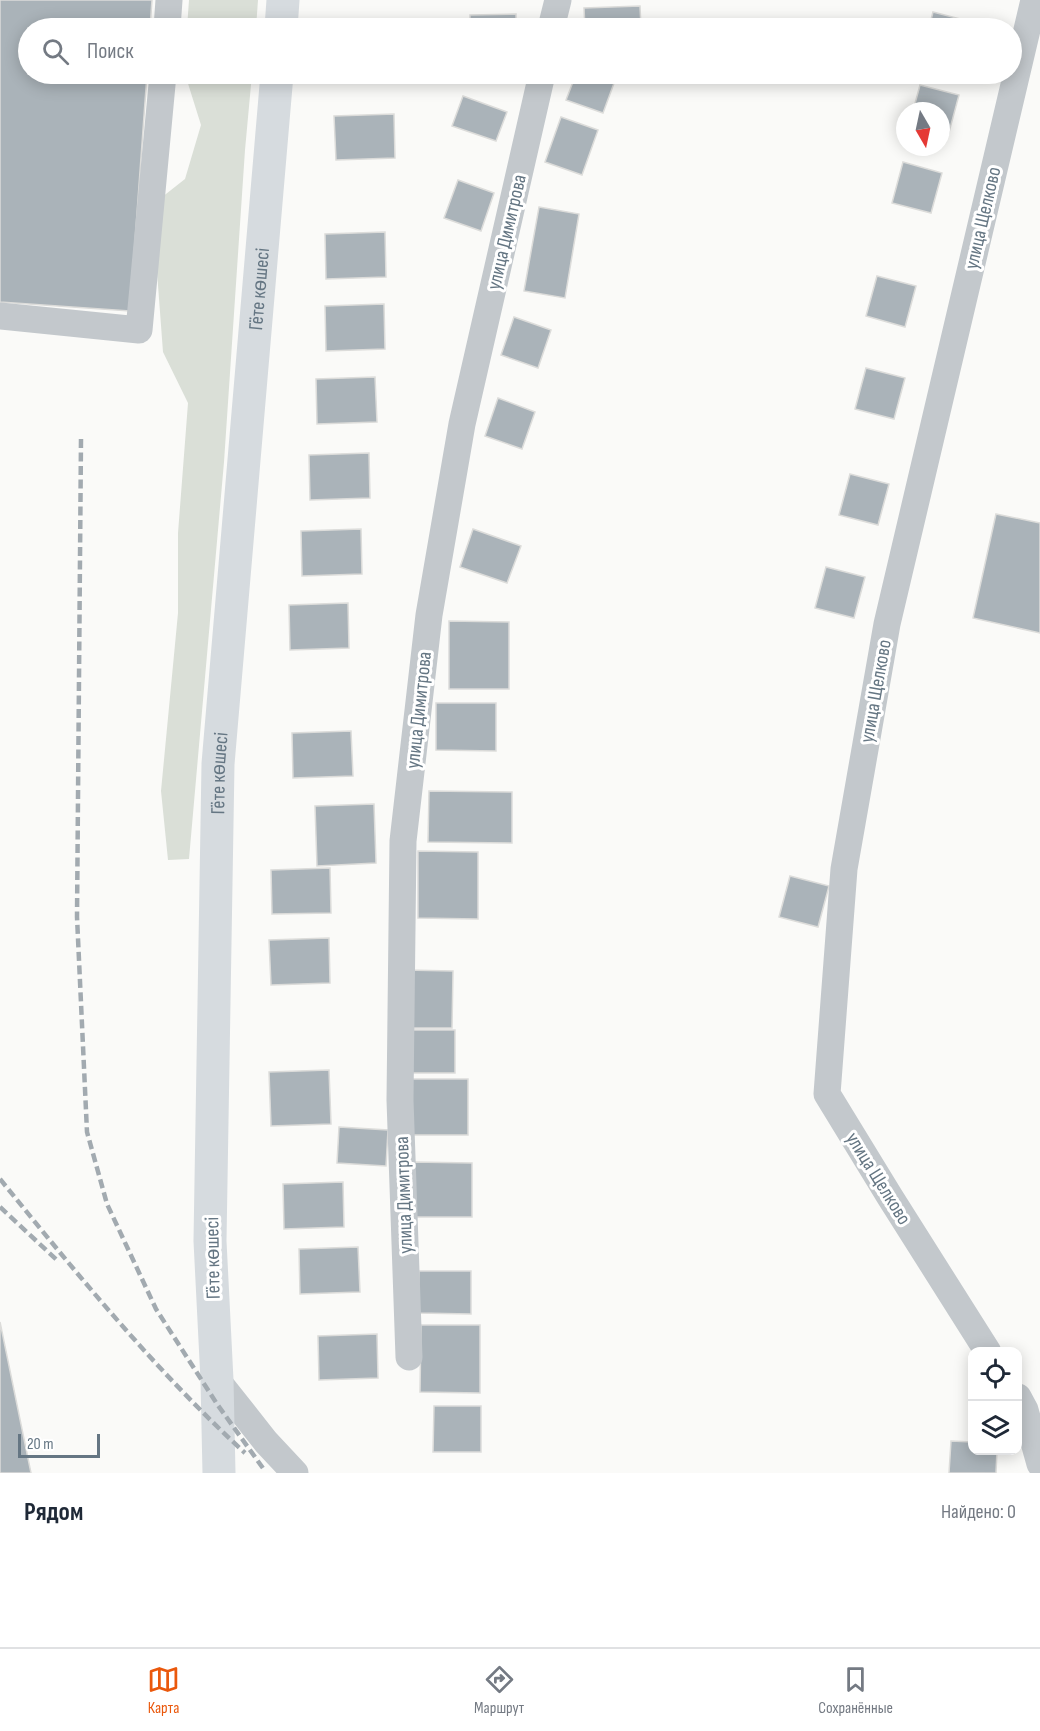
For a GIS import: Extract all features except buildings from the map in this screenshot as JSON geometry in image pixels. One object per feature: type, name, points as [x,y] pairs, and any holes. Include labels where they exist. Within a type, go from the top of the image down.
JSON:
[{"type":"main road","points":[[281,18],[283,0]]},
{"type":"main road","name":"Гёте көшесі","points":[[219,1473],[210,1242],[218,764],[276,84]]},
{"type":"street","points":[[168,18],[169,0]]},
{"type":"street","points":[[554,18],[558,0]]},
{"type":"street","name":"улица Щелково","points":[[1022,51],[1034,0]]},
{"type":"street","points":[[0,316],[139,330],[161,84]]},
{"type":"street","name":"улица Димитрова","points":[[409,1357],[400,1100],[403,841],[429,615],[462,424],[540,84]]},
{"type":"street","name":"улица Щелково","points":[[985,1347],[827,1094],[844,869],[886,624],[1014,84]]},
{"type":"street","points":[[217,1380],[266,1442],[295,1473]]},
{"type":"street","points":[[1019,1401],[1025,1410],[1040,1464]]},
{"type":"shaded area","points":[[189,0],[258,0],[257,18],[188,18]]},
{"type":"shaded area","points":[[188,84],[251,84],[224,462],[189,859],[168,860],[161,791],[178,613],[178,533],[188,403],[163,352],[152,205],[185,179],[201,125]]},
{"type":"railway","points":[[81,439],[77,917],[87,1132],[107,1204],[156,1309],[217,1404],[265,1471]]},
{"type":"railway","points":[[0,1179],[148,1355],[245,1453]]},
{"type":"railway","points":[[0,1207],[59,1262]]}]
